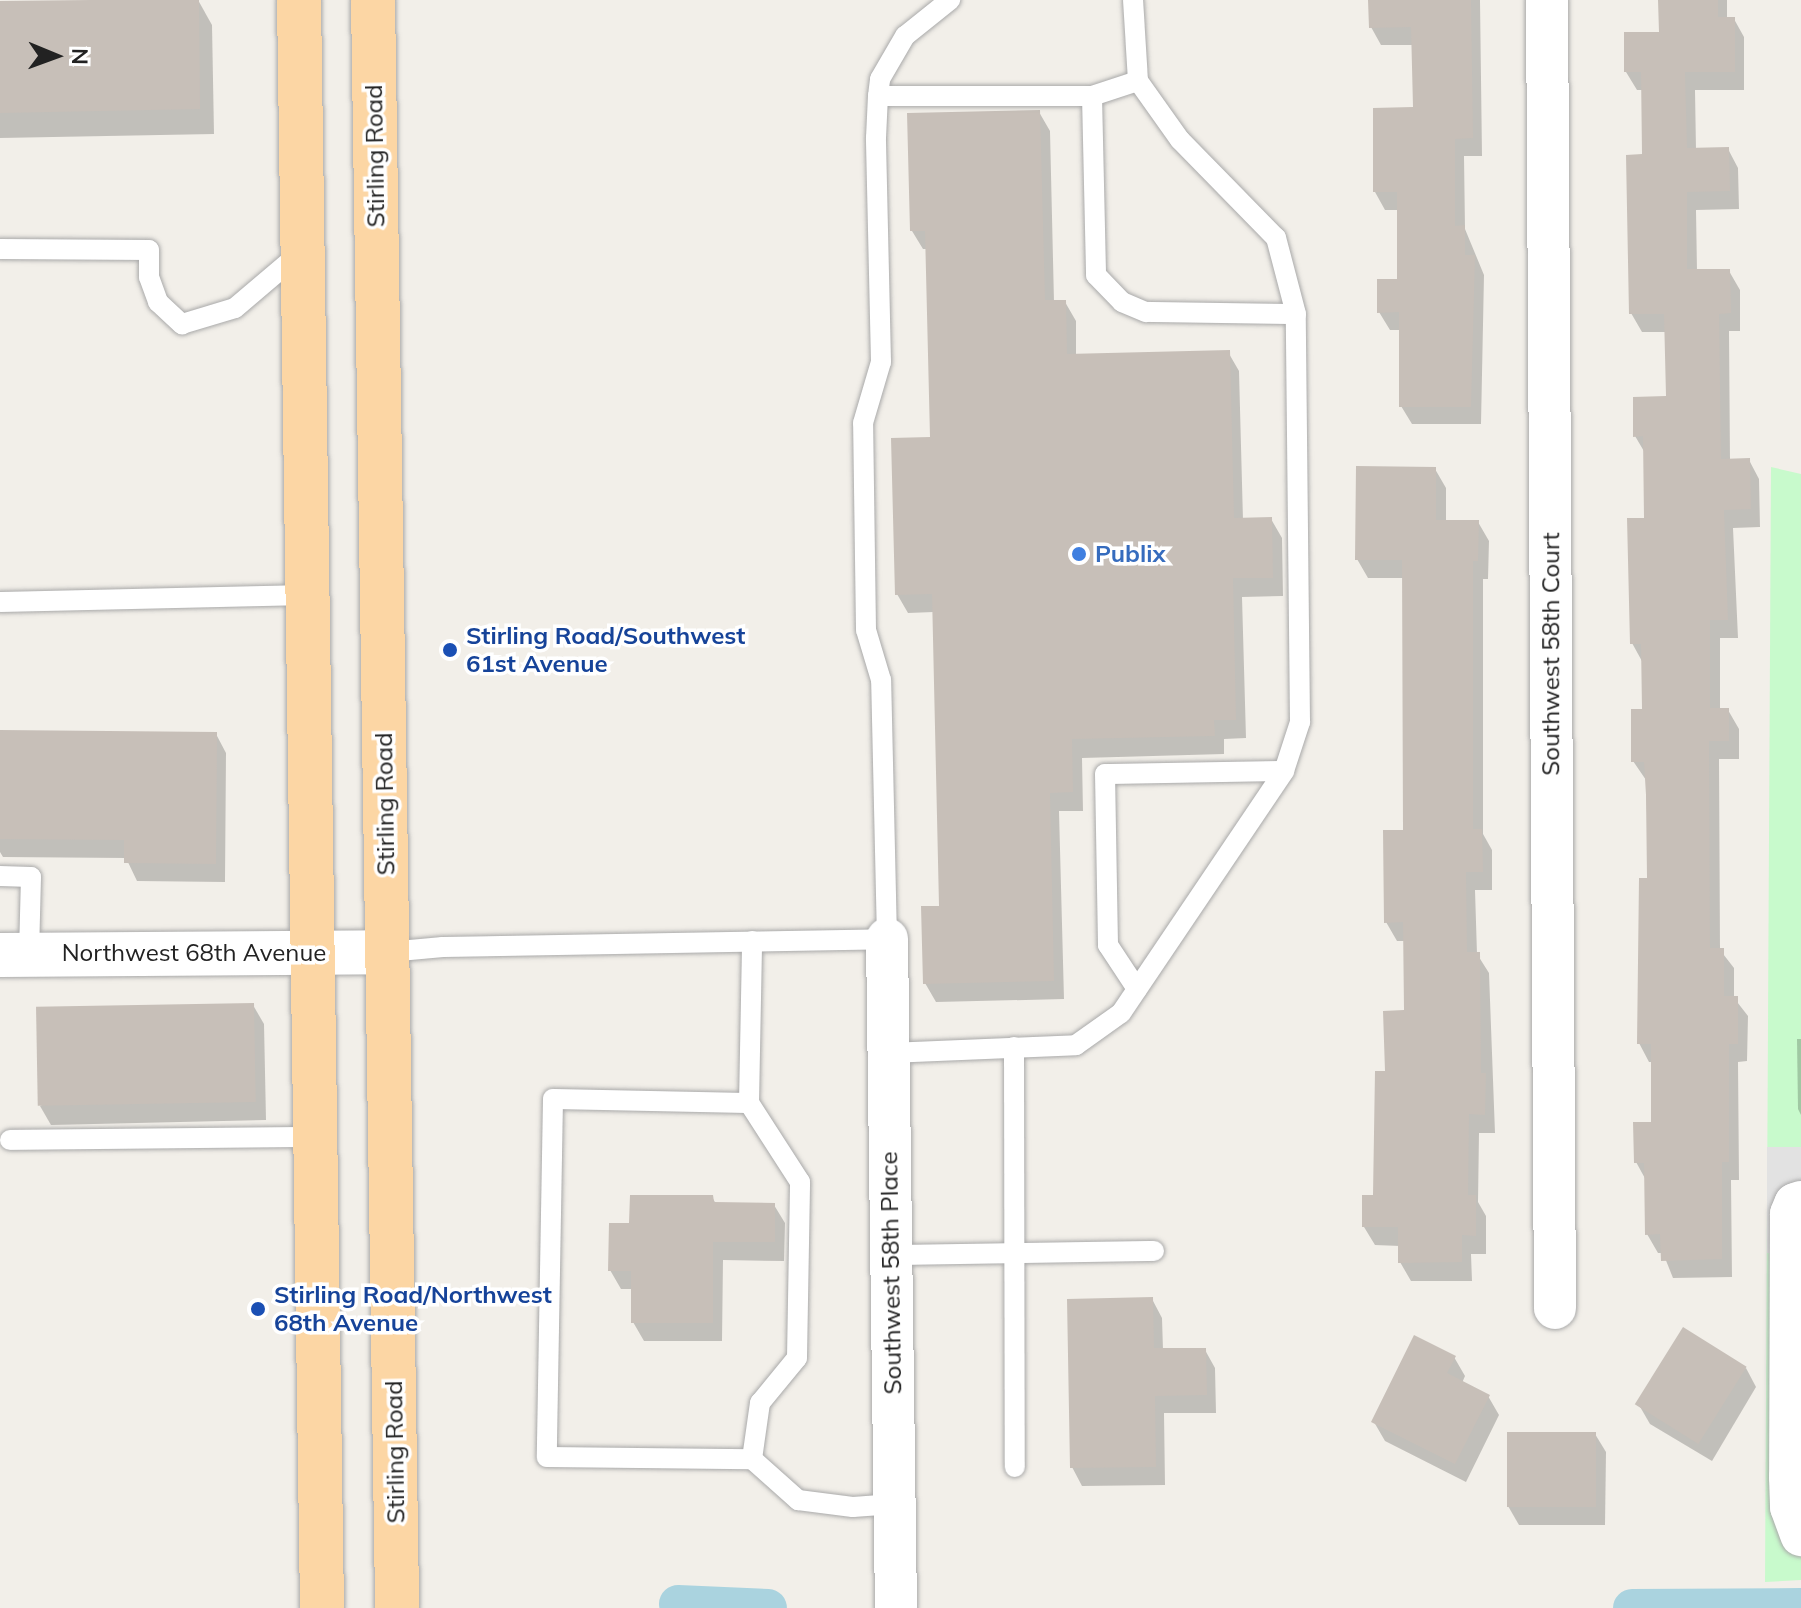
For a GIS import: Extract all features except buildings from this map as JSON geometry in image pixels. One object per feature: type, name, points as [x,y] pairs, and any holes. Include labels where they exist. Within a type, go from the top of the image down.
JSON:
[{"type":"main road","points":[[299,0],[322,1608]]},
{"type":"main road","name":"Stirling Road","points":[[373,0],[397,1608]]},
{"type":"street","name":"Southwest 58th Court","points":[[1547,0],[1555,1308]]},
{"type":"street","name":"Southwest 58th Place","points":[[887,939],[896,1608]]},
{"type":"street","name":"Northwest 68th Avenue","points":[[15,955],[388,952]]},
{"type":"street","points":[[1801,1202],[1795,1204],[1791,1214],[1790,1450],[1791,1507],[1801,1535]]},
{"type":"lane","points":[[388,952],[443,947],[887,939],[881,680],[866,630],[863,435],[863,423],[881,362],[876,138],[878,96],[880,79],[905,36],[950,0]]},
{"type":"lane","points":[[889,1053],[1076,1045],[1121,1013],[1284,771],[1300,722],[1296,314],[1276,238],[1180,140],[1138,81],[1133,0]]},
{"type":"lane","points":[[878,96],[1092,96],[1138,81]]},
{"type":"lane","points":[[1092,96],[1096,275],[1122,302],[1146,312],[1296,314]]},
{"type":"lane","points":[[0,249],[149,250],[149,277],[158,302],[182,324],[235,308],[303,250]]},
{"type":"lane","points":[[0,602],[308,595]]},
{"type":"lane","points":[[1137,989],[1108,945],[1105,774],[1284,771]]},
{"type":"lane","points":[[0,876],[31,877],[15,955]]},
{"type":"lane","points":[[752,941],[749,1103],[800,1182],[797,1358],[760,1403],[752,1459]]},
{"type":"lane","points":[[1014,1047],[1015,1467]]},
{"type":"lane","points":[[749,1103],[553,1099],[547,1457],[752,1459],[798,1500],[853,1507],[894,1504]]},
{"type":"lane","points":[[10,1140],[315,1137]]},
{"type":"lane","points":[[892,1255],[1154,1251]]},
{"type":"green space","points":[[1771,467],[1801,474],[1801,1580],[1765,1582]]},
{"type":"shaded area","points":[[1767,1147],[1801,1147],[1801,1253],[1767,1253]]},
{"type":"waterway","points":[[678,1604],[768,1608]]},
{"type":"waterway","points":[[1632,1608],[1801,1607]]},
{"type":"place","name":"Publix","points":[[1079,554]]},
{"type":"place","name":"Stirling Road/Southwest 61st Avenue","points":[[450,650]]},
{"type":"place","name":"Stirling Road/Northwest 68th Avenue","points":[[258,1309]]}]
